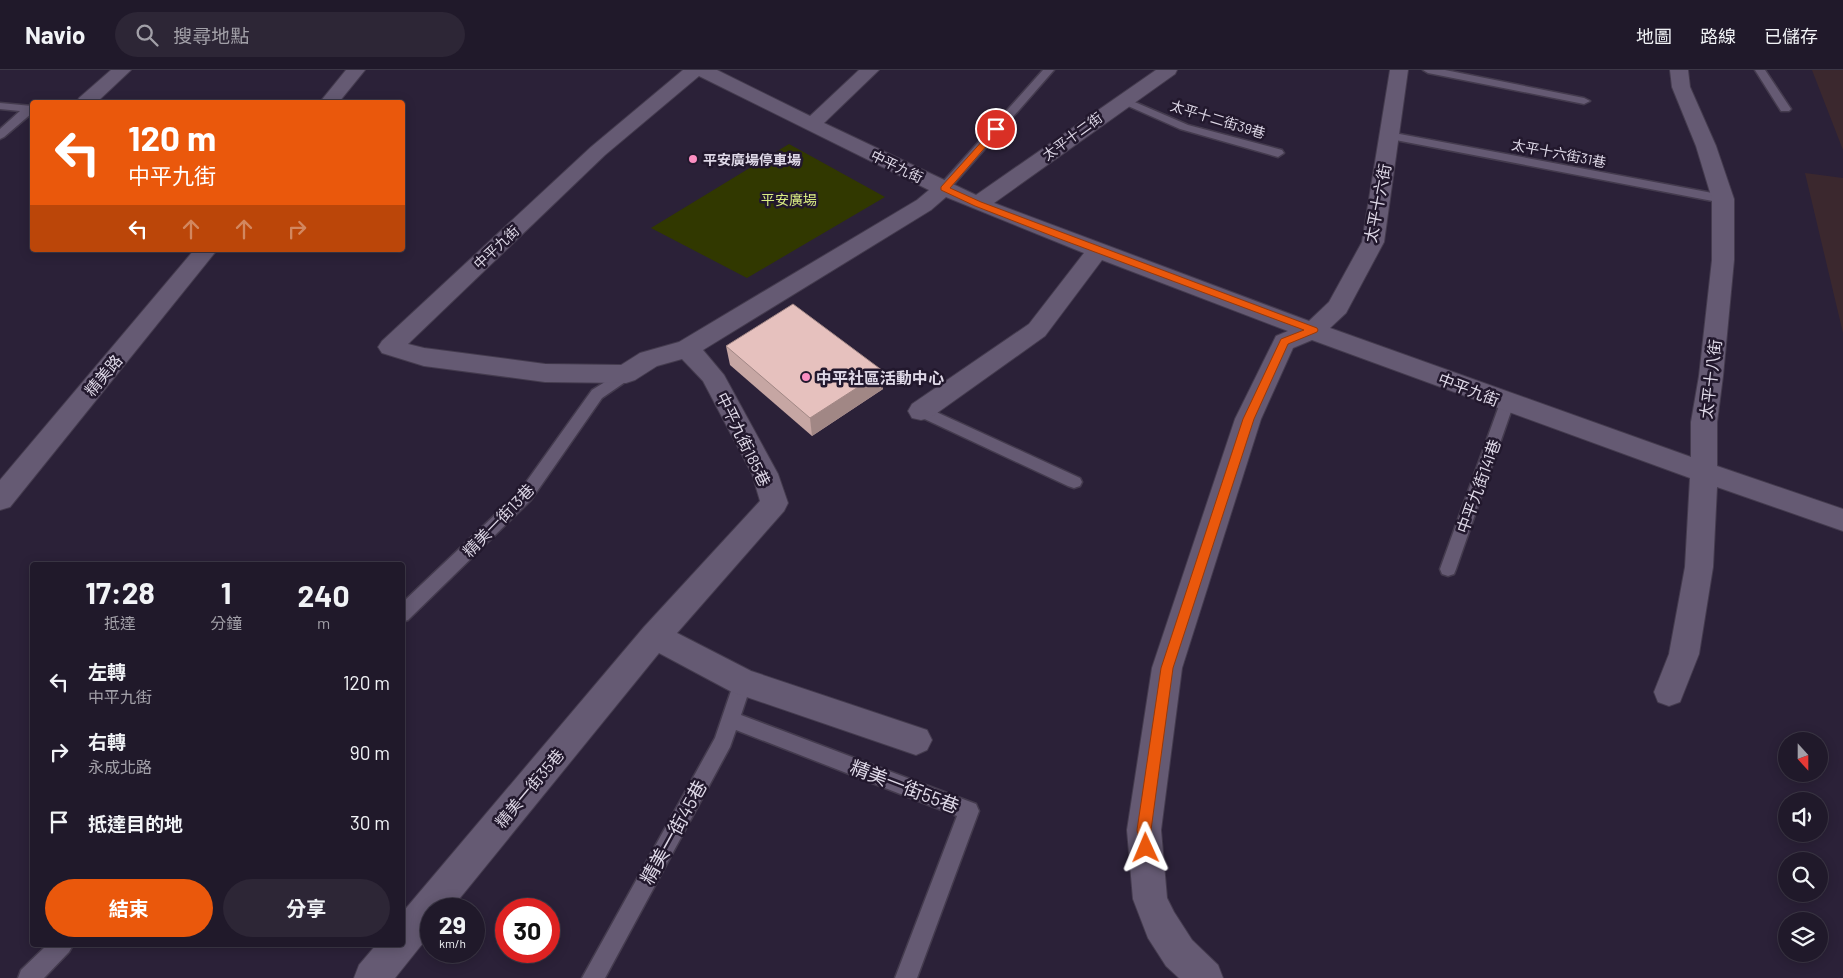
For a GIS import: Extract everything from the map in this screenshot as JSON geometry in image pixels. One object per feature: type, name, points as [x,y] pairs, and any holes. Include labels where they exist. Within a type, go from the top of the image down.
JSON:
[{"type":"street","points":[[88,100],[122,70]]},
{"type":"street","points":[[331,100],[356,70]]},
{"type":"street","name":"中平九街","points":[[626,374],[545,373],[424,357],[390,347],[598,151],[694,70]]},
{"type":"street","name":"中平九街","points":[[702,70],[978,204],[1507,404],[1843,520]]},
{"type":"street","points":[[812,124],[870,70]]},
{"type":"street","name":"太平十二街","points":[[978,204],[1168,70]]},
{"type":"street","name":"太平十六街","points":[[1205,978],[1179,953],[1162,925],[1150,899],[1144,830],[1167,668],[1248,419],[1284,342],[1313,330],[1338,307],[1373,242],[1399,70]]},
{"type":"street","name":"太平十八街","points":[[1669,692],[1684,654],[1699,567],[1704,473],[1704,422],[1711,376],[1722,260],[1723,199],[1706,146],[1681,87],[1678,70]]},
{"type":"street","points":[[687,349],[924,205],[944,188]]},
{"type":"street","points":[[921,411],[1037,330],[1098,250]]},
{"type":"street","name":"精美路","points":[[0,500],[204,252]]},
{"type":"street","name":"精美一街13巷","points":[[626,374],[649,359],[687,349]]},
{"type":"street","name":"中平九街185巷","points":[[655,636],[774,503],[765,474],[712,375],[687,349]]},
{"type":"street","points":[[655,636],[743,682],[916,740]]},
{"type":"street","name":"精美一街35巷","points":[[405,937],[655,636]]},
{"type":"street","points":[[372,978],[397,947]]},
{"type":"lane","points":[[944,188],[1049,70]]},
{"type":"lane","points":[[1428,70],[1584,101]]},
{"type":"lane","points":[[1760,70],[1785,108]]},
{"type":"lane","name":"太平十二街39巷","points":[[1123,100],[1184,127],[1278,153]]},
{"type":"lane","points":[[0,106],[30,109]]},
{"type":"lane","points":[[0,135],[30,110]]},
{"type":"lane","name":"太平十六街31巷","points":[[1389,136],[1723,199]]},
{"type":"lane","name":"精美一街13巷","points":[[405,612],[525,496],[597,394],[626,374]]},
{"type":"lane","name":"中平九街141巷","points":[[1448,569],[1507,404]]},
{"type":"lane","points":[[921,411],[1074,482]]},
{"type":"lane","name":"精美一街45巷","points":[[593,978],[723,741],[743,682]]},
{"type":"lane","name":"精美一街55巷","points":[[731,720],[969,811],[906,978]]},
{"type":"lane","points":[[29,978],[60,947]]},
{"type":"shaded area","points":[[1812,70],[1843,70],[1843,150]]},
{"type":"shaded area","points":[[1805,173],[1843,178],[1843,333]]},
{"type":"green space","name":"平安廣場","points":[[789,144],[885,197],[747,278],[651,228]]},
{"type":"building","name":"中平社區活動中心","points":[[793,304],[883,371],[810,418],[726,346]]},
{"type":"place","name":"平安廣場停車場","points":[[693,159]]},
{"type":"place","name":"中平社區活動中心","points":[[806,377]]},
{"type":"route","points":[[996,129],[944,188],[978,204],[1063,237],[1313,330],[1284,342],[1248,419],[1167,668],[1144,830],[1146,848]]}]
